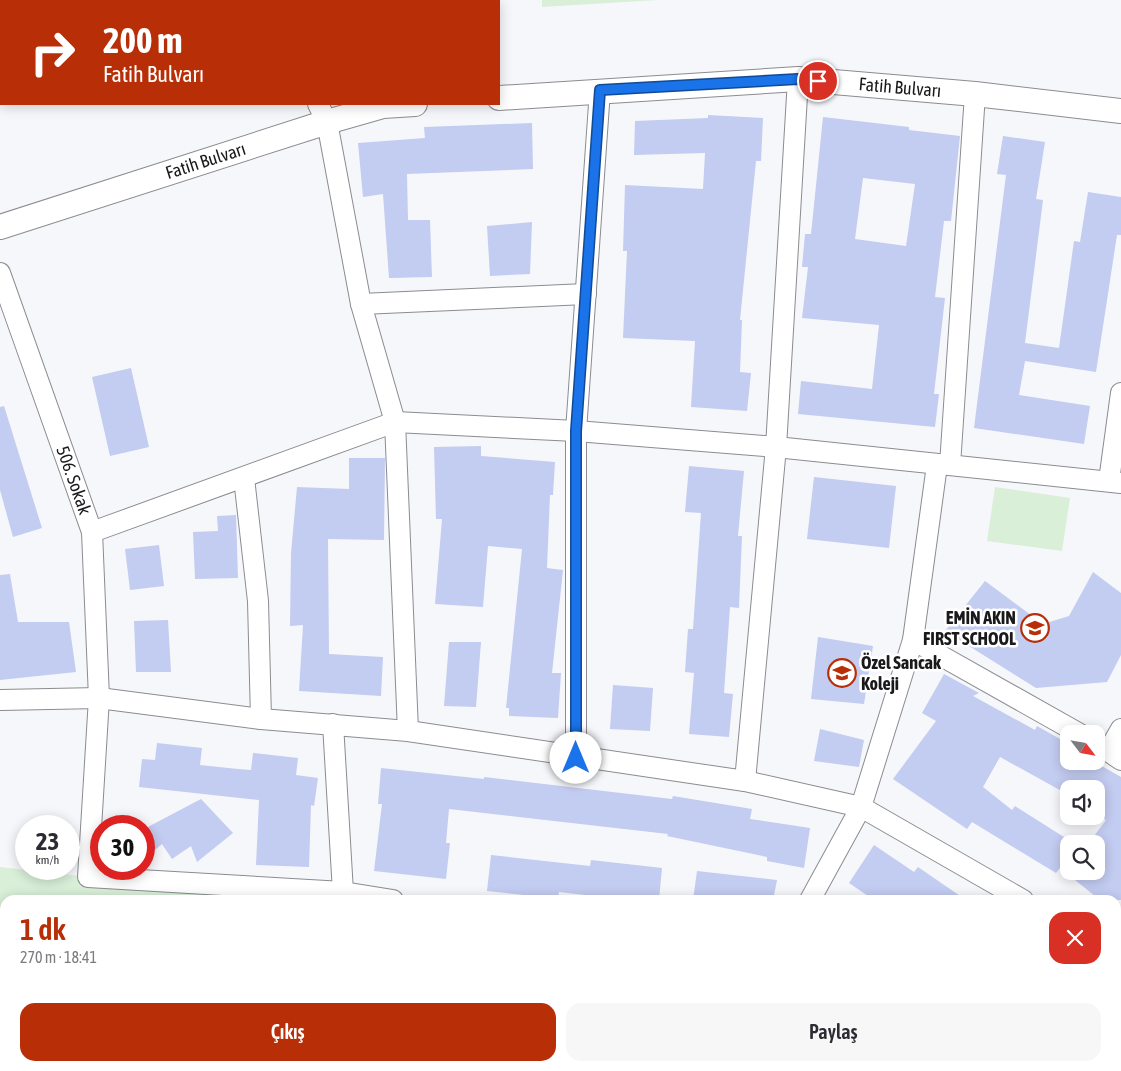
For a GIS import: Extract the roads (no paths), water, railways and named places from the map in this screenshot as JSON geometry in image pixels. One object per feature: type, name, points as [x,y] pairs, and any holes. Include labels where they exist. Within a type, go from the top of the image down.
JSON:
[{"type":"street","name":"Fatih Bulvarı","points":[[500,98],[600,90],[798,79],[975,94],[1121,111]]},
{"type":"street","points":[[745,781],[776,447],[798,79]]},
{"type":"street","points":[[576,758],[576,431],[600,90]]},
{"type":"street","points":[[813,895],[861,807],[913,640],[944,465],[975,94]]},
{"type":"street","name":"Fatih Bulvarı","points":[[0,227],[323,113],[383,105]]},
{"type":"street","points":[[323,113],[361,304],[395,422],[408,731]]},
{"type":"street","name":"506. Sokak","points":[[0,272],[92,532],[99,698],[88,877],[343,892]]},
{"type":"street","points":[[361,304],[586,294]]},
{"type":"street","points":[[92,532],[395,422],[576,431],[776,447],[1115,482],[1121,394]]},
{"type":"street","points":[[244,478],[258,600],[261,719]]},
{"type":"street","points":[[913,640],[1064,725]]},
{"type":"street","points":[[0,700],[99,698],[261,719],[408,731],[576,758],[745,781],[861,807],[1015,895]]},
{"type":"street","points":[[333,724],[343,892],[362,895]]},
{"type":"street","points":[[1109,751],[1121,728]]},
{"type":"place","name":"EMİN AKIN FIRST SCHOOL","points":[[1035,628]]},
{"type":"place","name":"Özel Sancak Koleji","points":[[842,673]]}]
